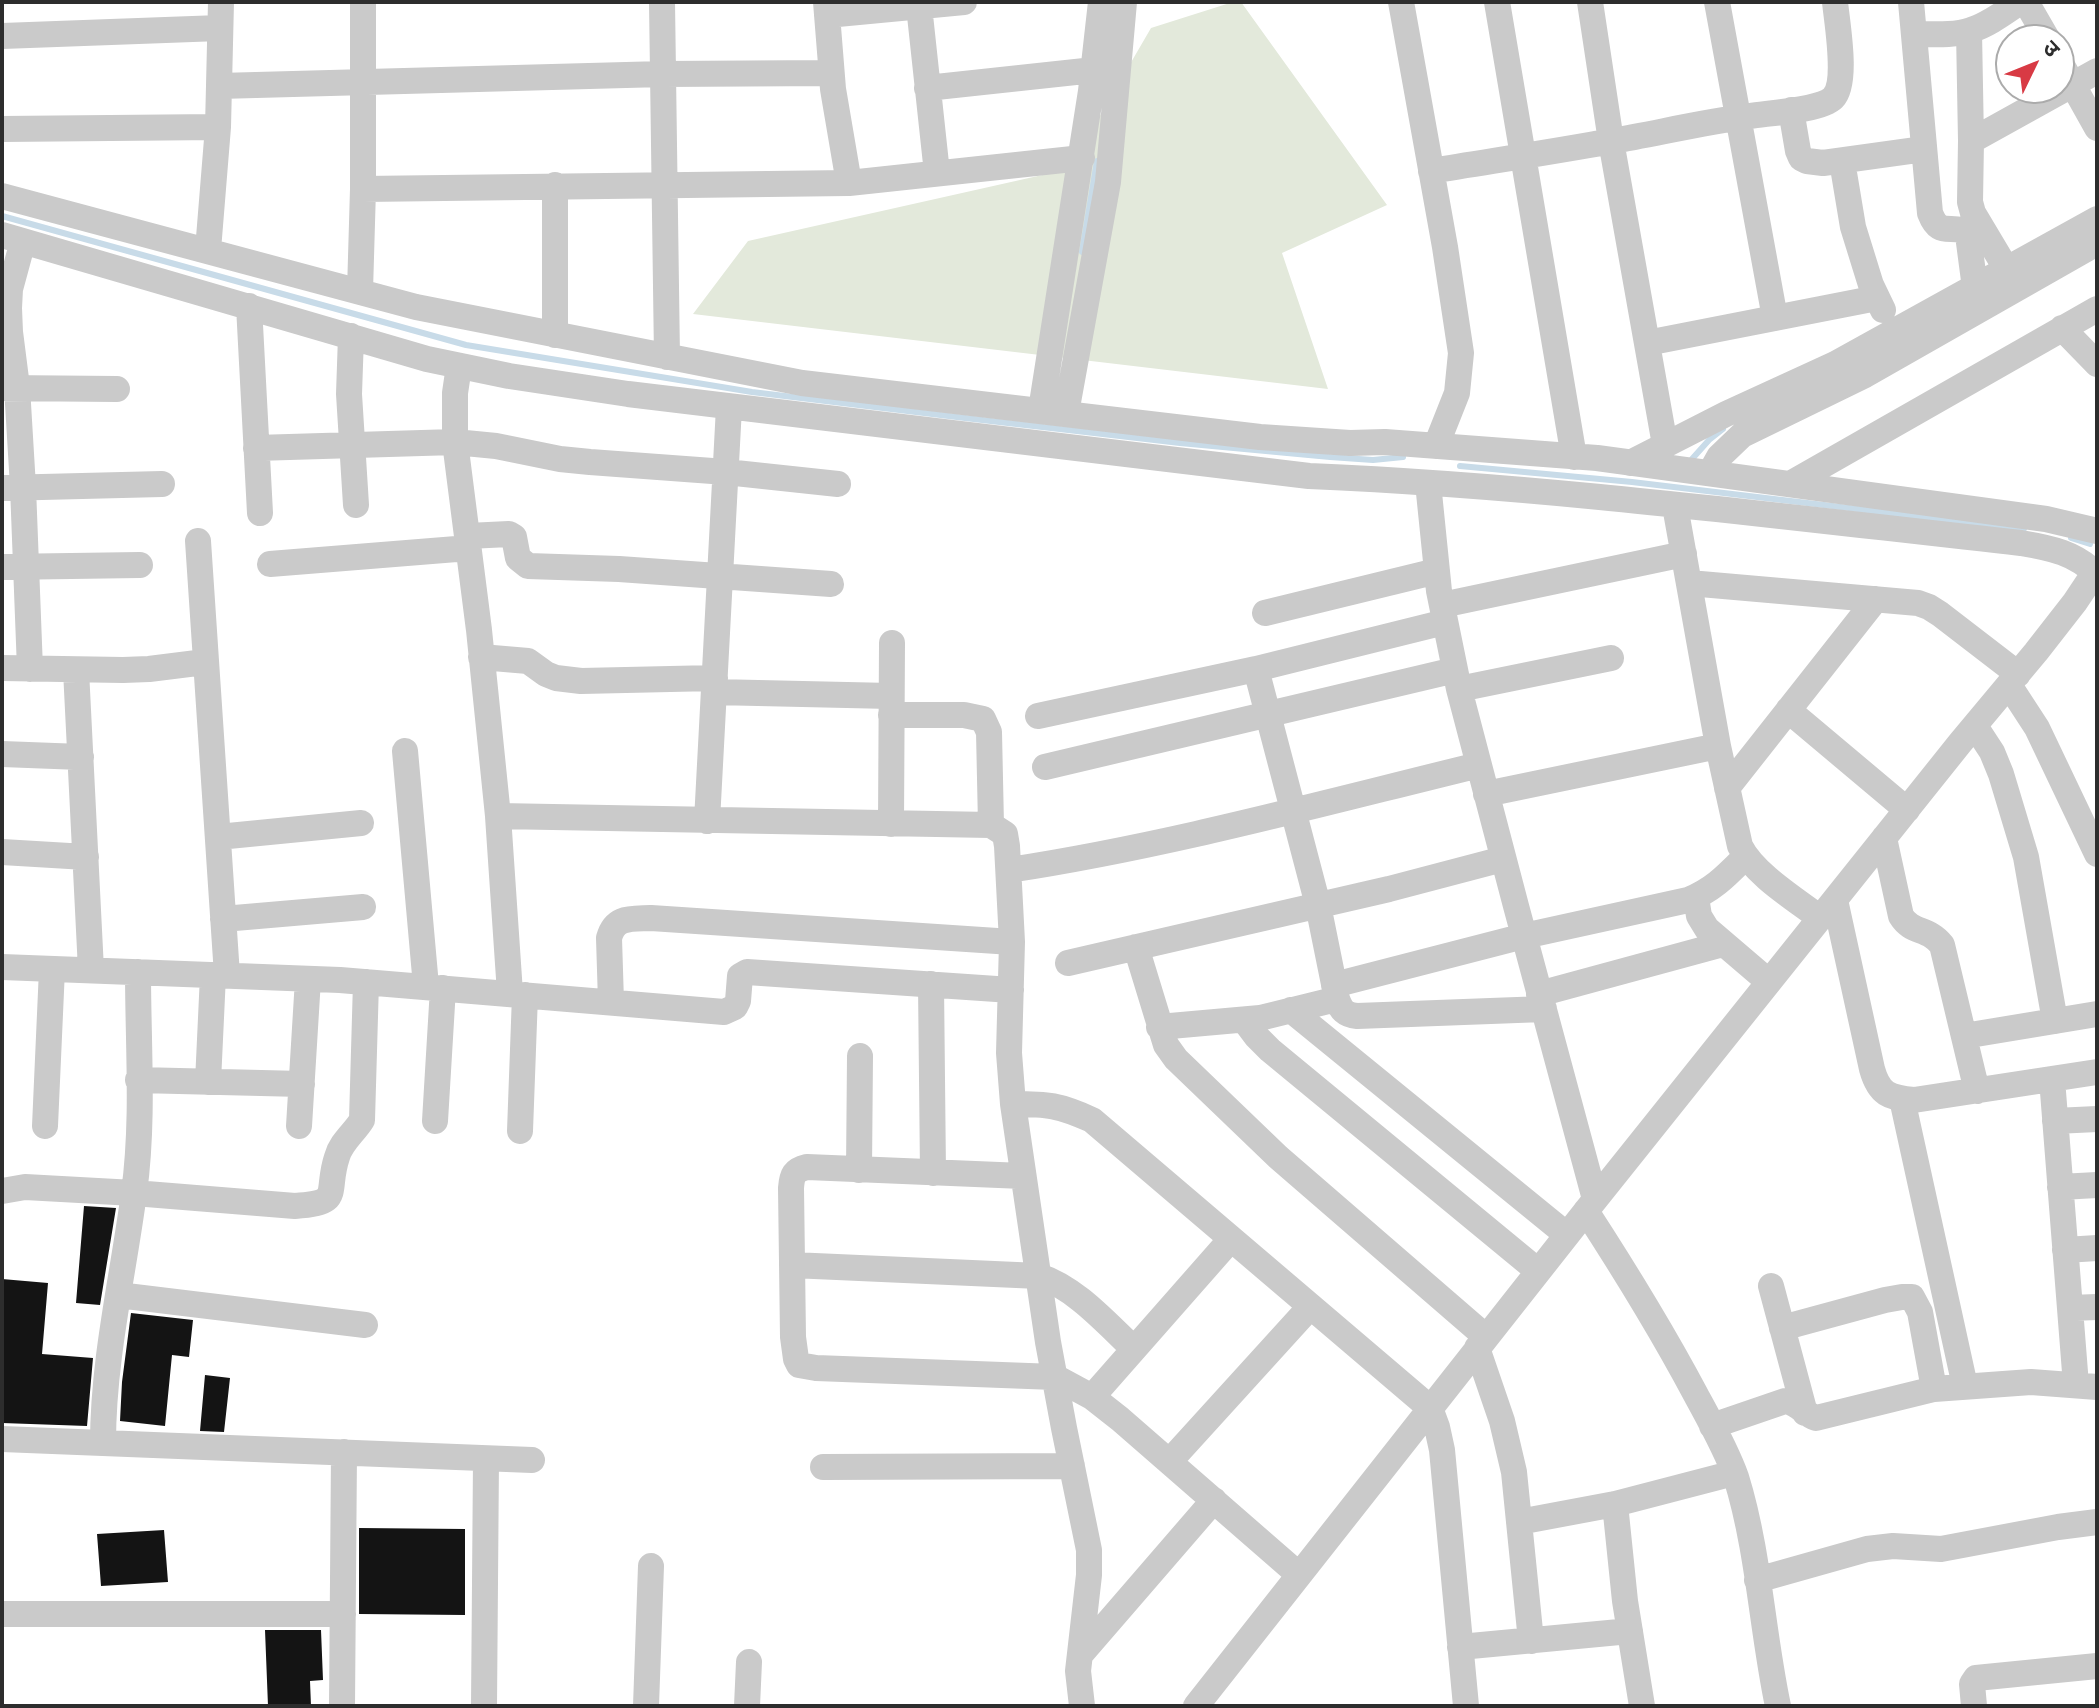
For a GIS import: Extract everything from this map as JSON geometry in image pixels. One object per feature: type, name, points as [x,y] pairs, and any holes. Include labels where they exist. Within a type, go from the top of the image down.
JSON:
[{"type":"street","points":[[360,291],[363,2]]},
{"type":"street","points":[[662,2],[667,357]]},
{"type":"street","points":[[849,183],[831,73],[826,8],[964,2]]},
{"type":"street","points":[[1054,412],[1101,2]]},
{"type":"street","points":[[1054,412],[1108,182],[1124,2]]},
{"type":"street","points":[[1401,2],[1461,353],[1457,393],[1436,446]]},
{"type":"street","points":[[1497,2],[1574,457]]},
{"type":"street","points":[[1590,2],[1611,141],[1665,445]]},
{"type":"street","points":[[1717,2],[1775,318]]},
{"type":"street","points":[[1431,171],[1791,110],[1831,100],[1840,83],[1835,2]]},
{"type":"street","points":[[1911,2],[1930,213],[1939,227],[1962,230],[1968,235],[1975,288]]},
{"type":"street","points":[[1914,34],[1969,31],[2023,2],[2037,24]]},
{"type":"street","points":[[919,6],[937,173]]},
{"type":"street","points":[[2,36],[221,15],[218,127],[208,250]]},
{"type":"street","points":[[1969,31],[1970,202],[1973,213],[2007,270]]},
{"type":"street","points":[[927,88],[1094,70]]},
{"type":"street","points":[[2075,83],[2097,71]]},
{"type":"street","points":[[219,86],[663,74],[831,73]]},
{"type":"street","points":[[2075,88],[2097,128]]},
{"type":"street","points":[[1971,141],[2037,104]]},
{"type":"street","points":[[1791,110],[1798,151],[1801,158],[1807,161],[1823,163],[1924,149]]},
{"type":"street","points":[[2,129],[218,127]]},
{"type":"street","points":[[363,189],[849,183],[1082,158]]},
{"type":"street","points":[[1842,161],[1853,227],[1864,267],[1894,332]]},
{"type":"street","points":[[555,185],[555,335]]},
{"type":"street","points":[[2,196],[416,307],[802,383],[1260,437],[1436,446],[1630,463],[2046,519],[2097,531]]},
{"type":"street","points":[[1630,463],[1835,364],[2097,219]]},
{"type":"street","points":[[30,669],[14,566],[6,332],[12,238],[427,359],[539,381],[729,407],[1309,476],[1537,491],[2021,543],[2059,550],[2096,572],[1298,1574],[1206,1703]]},
{"type":"street","points":[[1710,473],[1719,457],[1742,435],[1865,375],[2097,243]]},
{"type":"street","points":[[1647,343],[1877,298]]},
{"type":"street","points":[[249,306],[260,513]]},
{"type":"street","points":[[1790,484],[2097,309]]},
{"type":"street","points":[[2062,328],[2097,364]]},
{"type":"street","points":[[351,336],[349,394],[356,505]]},
{"type":"street","points":[[459,366],[455,393],[455,442],[518,994],[520,1131]]},
{"type":"street","points":[[10,388],[117,389]]},
{"type":"street","points":[[707,821],[729,407]]},
{"type":"street","points":[[256,448],[455,442],[496,446],[575,461],[838,484]]},
{"type":"street","points":[[1428,483],[1437,571],[1457,679],[1542,1001],[1590,1205],[1712,1426],[1734,1473],[1742,1499],[1778,1706]]},
{"type":"street","points":[[13,487],[162,484]]},
{"type":"street","points":[[1675,506],[1718,746],[1740,846],[1755,867],[1828,909],[1876,1083],[1891,1097],[1914,1100],[2097,1072]]},
{"type":"street","points":[[270,564],[468,542],[509,534],[514,537],[518,558],[528,566],[619,569],[831,584]]},
{"type":"street","points":[[198,541],[223,919],[208,1082]]},
{"type":"street","points":[[1038,716],[1256,669],[1444,613],[1684,554]]},
{"type":"street","points":[[14,566],[140,565]]},
{"type":"street","points":[[1265,613],[1437,571]]},
{"type":"street","points":[[1689,583],[1918,603],[1929,607],[2013,680],[2097,854]]},
{"type":"street","points":[[1727,788],[1876,599]]},
{"type":"street","points":[[891,824],[892,643]]},
{"type":"street","points":[[481,657],[528,661],[546,674],[569,680],[715,685],[983,719],[989,732],[991,825]]},
{"type":"street","points":[[1045,767],[1268,715],[1457,679],[1611,658]]},
{"type":"street","points":[[2,668],[149,669],[205,662]]},
{"type":"street","points":[[1256,669],[1318,905],[1336,992],[1344,1012],[1357,1016],[1542,1001],[1723,944]]},
{"type":"street","points":[[76,670],[91,970]]},
{"type":"street","points":[[1788,710],[1907,810]]},
{"type":"street","points":[[1975,726],[1992,752],[2001,774],[2026,857],[2055,1021]]},
{"type":"street","points":[[1486,794],[1718,746]]},
{"type":"street","points":[[405,751],[434,987],[435,1121]]},
{"type":"street","points":[[2,754],[81,757]]},
{"type":"street","points":[[1009,870],[1166,841],[1479,765]]},
{"type":"street","points":[[498,816],[991,825],[1005,834],[1012,942],[1009,1053],[1013,1104],[1055,1377],[1089,1550],[1078,1671],[1082,1706]]},
{"type":"street","points":[[218,837],[361,823]]},
{"type":"street","points":[[1884,838],[1901,916],[1914,929],[1927,931],[1942,945],[1977,1091]]},
{"type":"street","points":[[2,852],[86,857]]},
{"type":"street","points":[[1159,1027],[1244,1020],[1291,1010],[1336,992],[1524,936],[1696,897],[1717,885],[1745,857]]},
{"type":"street","points":[[1068,963],[1503,859]]},
{"type":"street","points":[[1696,897],[1699,916],[1707,929],[1769,982]]},
{"type":"street","points":[[223,919],[363,907]]},
{"type":"street","points":[[611,1002],[611,928],[629,919],[1012,942]]},
{"type":"street","points":[[1136,947],[1166,1045],[1191,1074],[1482,1343],[1514,1472],[1531,1641]]},
{"type":"street","points":[[2,967],[366,982],[724,1012],[735,1007],[740,976],[747,972],[1011,990]]},
{"type":"street","points":[[45,1126],[52,969]]},
{"type":"street","points":[[103,1443],[106,1377],[139,1145],[138,972]]},
{"type":"street","points":[[299,1126],[308,979]]},
{"type":"street","points":[[2,1191],[25,1187],[295,1206],[318,1205],[326,1201],[331,1192],[336,1158],[362,1120],[366,982]]},
{"type":"street","points":[[931,984],[933,1173]]},
{"type":"street","points":[[1291,1010],[1567,1235]]},
{"type":"street","points":[[1964,1036],[2097,1014]]},
{"type":"street","points":[[1244,1020],[1270,1050],[1538,1271]]},
{"type":"street","points":[[859,1170],[860,1056]]},
{"type":"street","points":[[1712,1426],[1778,1402],[1791,1402],[1805,1413],[1823,1418],[1934,1389],[2031,1382],[2087,1386],[2070,1308],[2052,1079]]},
{"type":"street","points":[[138,1080],[302,1084]]},
{"type":"street","points":[[1902,1099],[1965,1386]]},
{"type":"street","points":[[1013,1104],[1049,1104],[1092,1120],[1430,1408],[1442,1450],[1466,1706]]},
{"type":"street","points":[[2055,1121],[2097,1119]]},
{"type":"street","points":[[1023,1176],[799,1169],[792,1176],[793,1337],[799,1365],[1055,1377],[1092,1397],[1298,1574]]},
{"type":"street","points":[[2060,1187],[2097,1185]]},
{"type":"street","points":[[1092,1397],[1231,1239]]},
{"type":"street","points":[[2065,1250],[2097,1248]]},
{"type":"street","points":[[792,1265],[1039,1276],[1064,1288],[1134,1349]]},
{"type":"street","points":[[1771,1286],[1805,1413]]},
{"type":"street","points":[[118,1295],[365,1325]]},
{"type":"street","points":[[1782,1328],[1885,1300],[1912,1297],[1920,1312],[1934,1389]]},
{"type":"street","points":[[1170,1461],[1310,1307]]},
{"type":"street","points":[[2070,1308],[2097,1307]]},
{"type":"street","points":[[2,1439],[532,1460]]},
{"type":"street","points":[[342,1706],[344,1452]]},
{"type":"street","points":[[484,1706],[486,1459]]},
{"type":"street","points":[[823,1467],[1072,1466]]},
{"type":"street","points":[[1519,1522],[1615,1504],[1734,1473]]},
{"type":"street","points":[[1080,1655],[1214,1500]]},
{"type":"street","points":[[1615,1504],[1642,1706]]},
{"type":"street","points":[[1757,1580],[1867,1549],[1893,1546],[1941,1549],[2097,1522]]},
{"type":"street","points":[[646,1706],[651,1566]]},
{"type":"street","points":[[2,1614],[343,1614]]},
{"type":"street","points":[[1460,1647],[1630,1631]]},
{"type":"street","points":[[747,1706],[749,1662]]},
{"type":"street","points":[[1974,1706],[1972,1684],[1976,1678],[2097,1666]]},
{"type":"shaded area","points":[[1241,2],[1387,205],[1282,253],[1328,389],[693,314],[748,241],[1069,169],[1151,28]]},
{"type":"building","points":[[84,1206],[116,1208],[100,1305],[76,1303]]},
{"type":"building","points":[[2,1279],[48,1283],[42,1354],[93,1358],[87,1426],[2,1423]]},
{"type":"building","points":[[131,1313],[193,1320],[189,1357],[172,1355],[165,1426],[120,1421]]},
{"type":"building","points":[[205,1375],[230,1378],[224,1432],[200,1431]]},
{"type":"building","points":[[359,1528],[465,1529],[465,1615],[359,1614]]},
{"type":"building","points":[[164,1530],[168,1582],[101,1586],[97,1534]]},
{"type":"building","points":[[265,1630],[321,1630],[323,1680],[310,1681],[311,1706],[268,1706]]},
{"type":"waterway","points":[[1082,252],[1097,161]]},
{"type":"waterway","points":[[2,216],[466,345],[752,392],[965,418],[1330,457],[1373,460],[1403,457]]},
{"type":"waterway","points":[[1692,459],[1723,429]]},
{"type":"waterway","points":[[1460,466],[1632,482],[2024,529]]},
{"type":"waterway","points":[[2071,538],[2090,544]]}]
